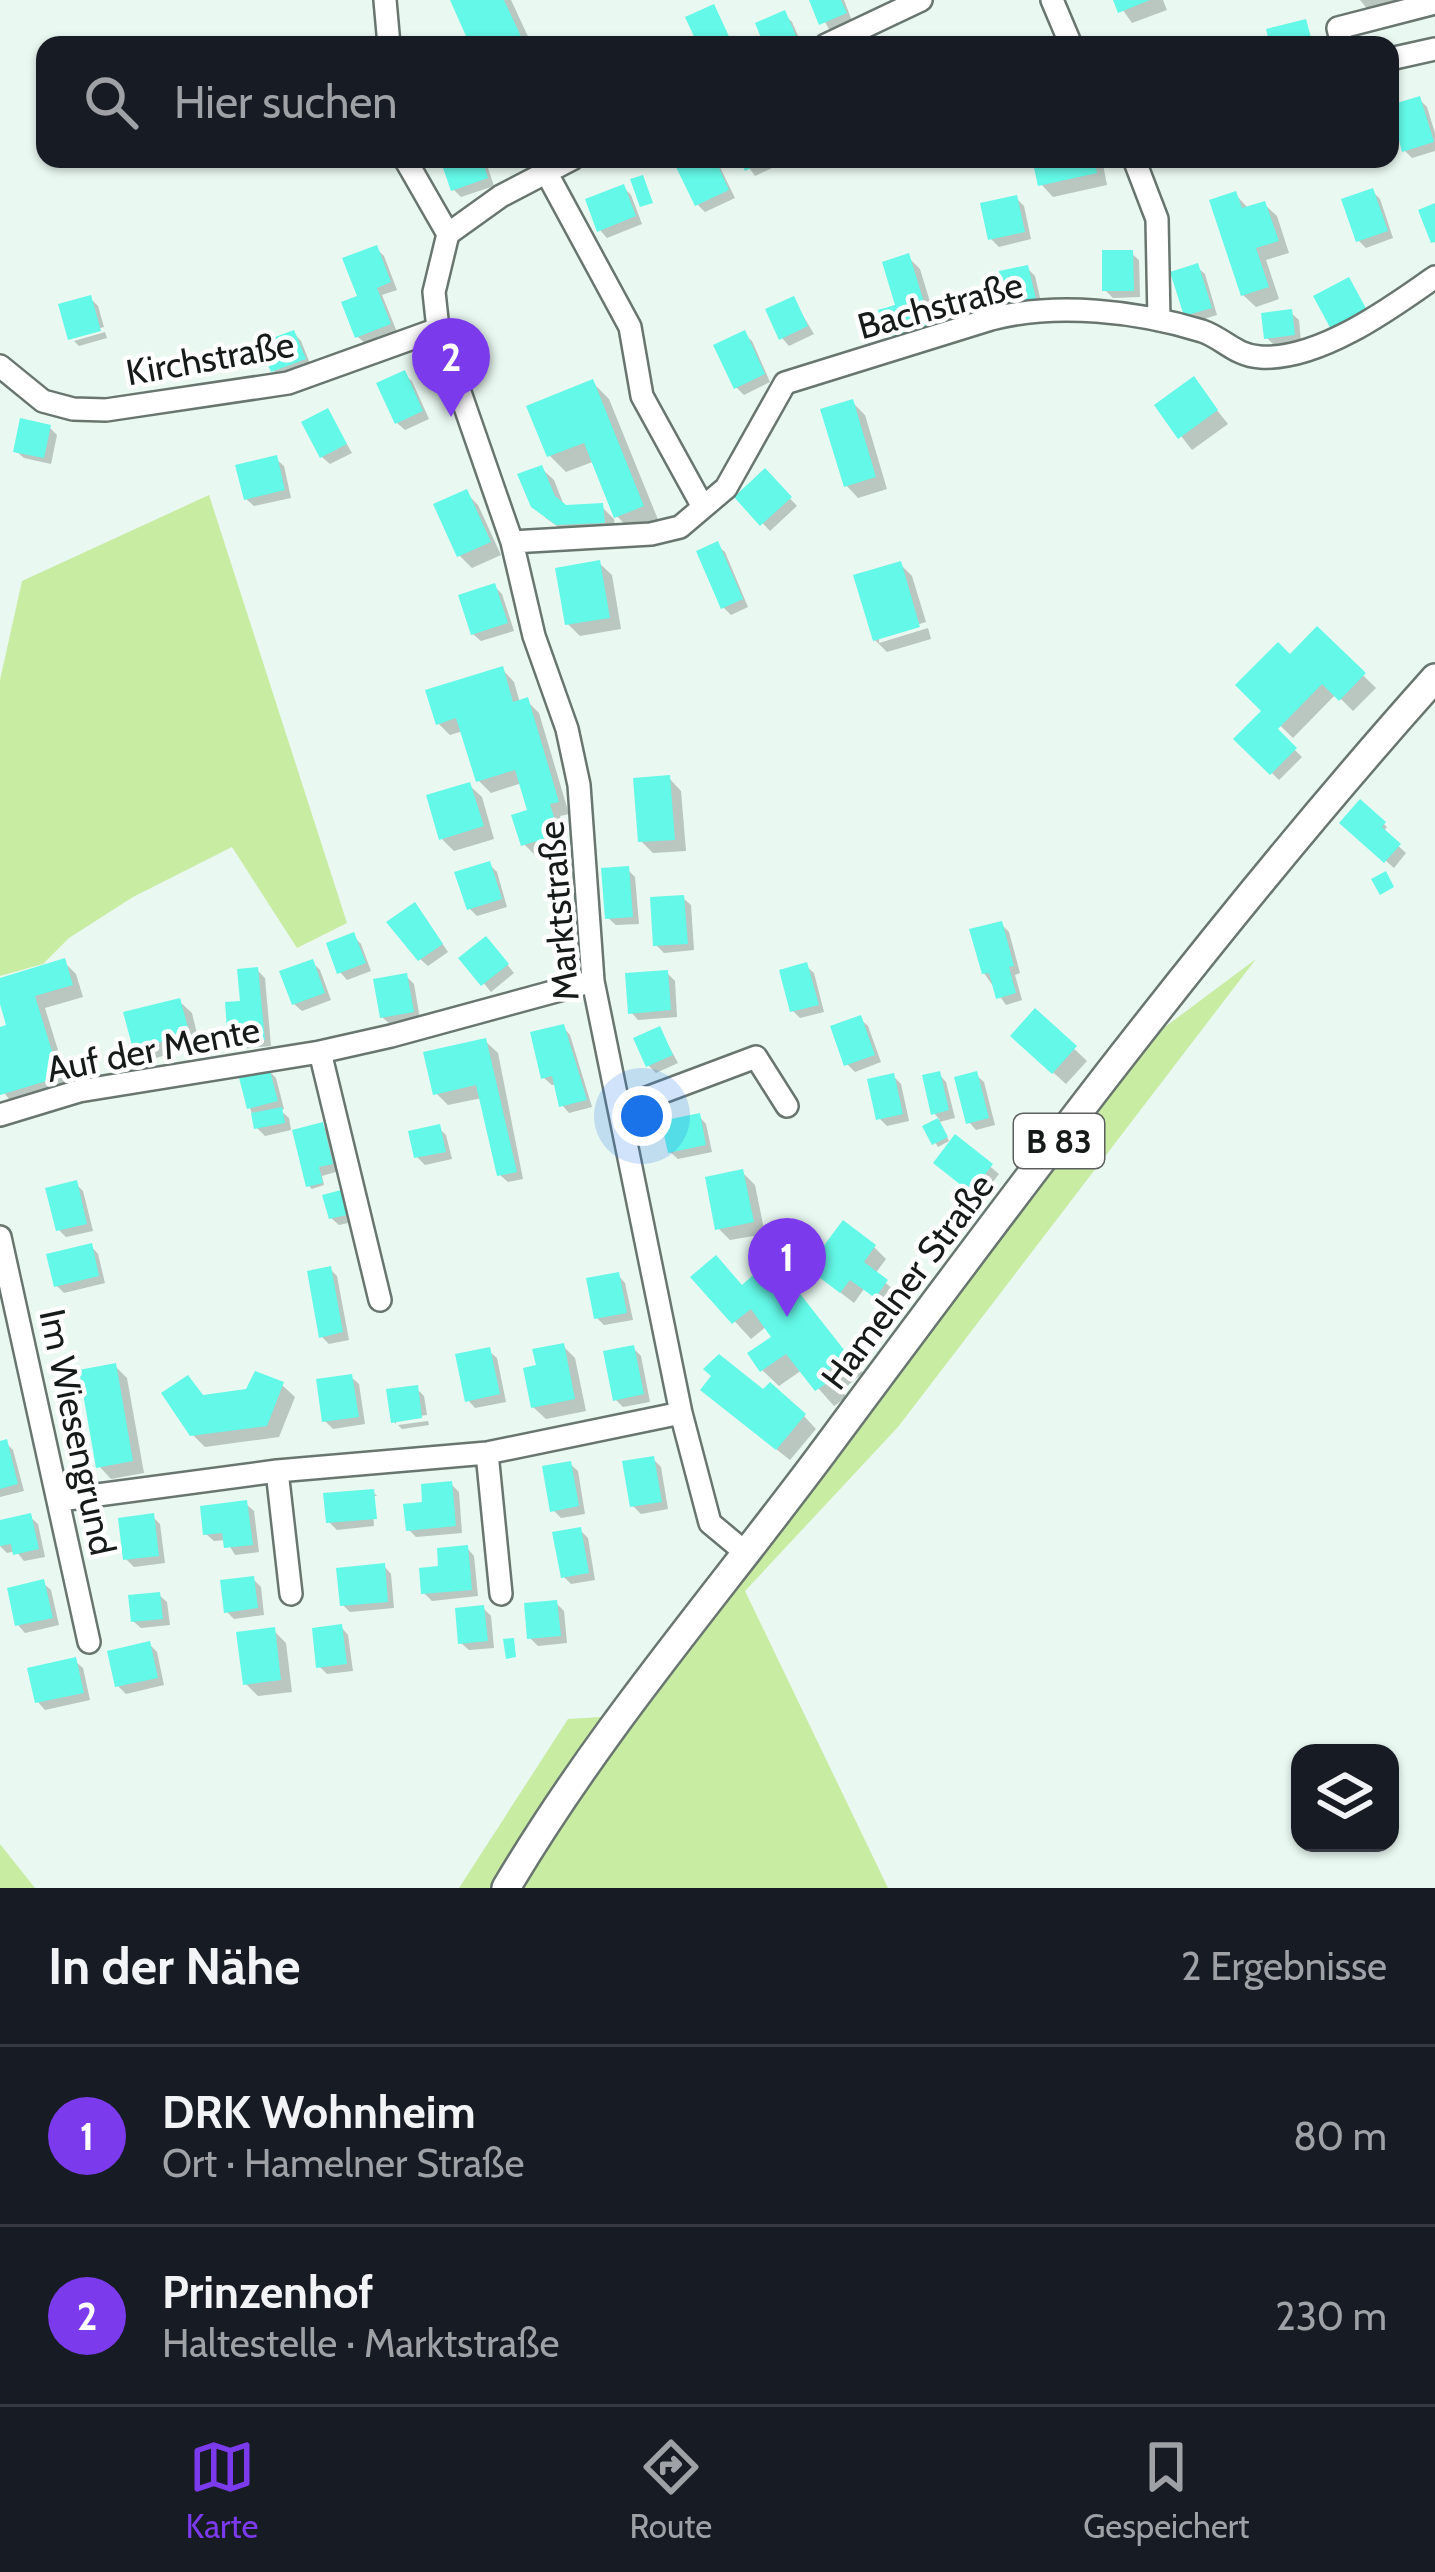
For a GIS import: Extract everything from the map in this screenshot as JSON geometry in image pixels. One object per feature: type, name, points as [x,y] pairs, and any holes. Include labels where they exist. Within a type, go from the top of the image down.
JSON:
[{"type":"main road","name":"Hamelner Straße","points":[[506,1888],[564,1792],[617,1717],[913,1330],[1200,960],[1435,678]]},
{"type":"street","points":[[385,0],[387,36]]},
{"type":"street","points":[[845,36],[921,0]]},
{"type":"street","points":[[1052,0],[1067,36]]},
{"type":"street","points":[[1339,36],[1337,28],[1435,3]]},
{"type":"street","points":[[1399,57],[1435,49]]},
{"type":"street","points":[[410,168],[448,234],[550,168]]},
{"type":"street","points":[[1137,168],[1157,219],[1159,320]]},
{"type":"street","points":[[545,170],[630,328],[642,396],[703,507]]},
{"type":"street","name":"Marktstraße","points":[[448,234],[434,292],[438,329],[512,542],[518,583],[567,728],[579,785],[593,980],[682,1413],[710,1522],[746,1553]]},
{"type":"street","name":"Bachstraße","points":[[512,542],[651,534],[680,527],[726,488],[785,383],[1022,311],[1159,320],[1208,333],[1239,353],[1264,358],[1317,346],[1385,313],[1435,277]]},
{"type":"street","name":"Kirchstraße","points":[[0,367],[43,401],[73,409],[106,410],[288,383],[438,329]]},
{"type":"street","name":"Auf der Mente","points":[[0,1115],[80,1091],[320,1052],[593,980]]},
{"type":"street","points":[[320,1052],[380,1300]]},
{"type":"street","points":[[620,1108],[756,1057],[787,1106]]},
{"type":"street","name":"Im Wiesengrund","points":[[0,1237],[89,1642]]},
{"type":"street","points":[[60,1500],[277,1471],[487,1453],[682,1413]]},
{"type":"street","points":[[487,1453],[501,1594]]},
{"type":"street","points":[[277,1471],[291,1594]]},
{"type":"green space","points":[[209,495],[347,923],[297,948],[232,847],[133,897],[69,938],[43,964],[0,976],[0,680],[22,581]]},
{"type":"green space","points":[[1256,959],[898,1427],[745,1591],[888,1888],[459,1888],[568,1719],[617,1716],[1122,1059]]},
{"type":"green space","points":[[0,1844],[35,1888],[0,1888]]},
{"type":"building","points":[[450,0],[504,0],[521,36],[466,36]]},
{"type":"building","points":[[809,0],[841,0],[847,13],[819,25]]},
{"type":"building","points":[[1113,0],[1150,0],[1118,13]]},
{"type":"building","points":[[714,4],[729,36],[694,36],[685,17]]},
{"type":"building","points":[[785,10],[796,36],[760,36],[755,23]]},
{"type":"building","points":[[1306,19],[1311,36],[1268,36],[1266,29]]},
{"type":"building","points":[[1420,96],[1434,142],[1402,152],[1399,102]]},
{"type":"building","points":[[443,168],[485,168],[488,178],[451,191]]},
{"type":"building","points":[[676,168],[719,168],[729,190],[695,206]]},
{"type":"building","points":[[1034,168],[1096,168],[1097,173],[1038,186]]},
{"type":"building","points":[[643,175],[653,203],[640,207],[630,179]]},
{"type":"building","points":[[624,184],[636,216],[597,232],[585,199]]},
{"type":"building","points":[[1373,188],[1388,231],[1356,242],[1341,199]]},
{"type":"building","points":[[1236,191],[1242,208],[1265,201],[1279,241],[1256,248],[1269,287],[1241,296],[1209,200]]},
{"type":"building","points":[[1017,195],[1025,232],[988,240],[980,203]]},
{"type":"building","points":[[1435,203],[1435,242],[1431,243],[1418,210]]},
{"type":"building","points":[[377,245],[391,282],[377,288],[391,324],[355,338],[341,302],[357,296],[342,258]]},
{"type":"building","points":[[1102,250],[1133,250],[1134,291],[1102,291]]},
{"type":"building","points":[[909,253],[932,329],[888,342],[878,310],[895,305],[882,262]]},
{"type":"building","points":[[1198,263],[1212,308],[1184,316],[1170,272]]},
{"type":"building","points":[[1028,265],[1036,299],[1006,305],[999,271]]},
{"type":"building","points":[[1349,277],[1368,312],[1332,331],[1313,296]]},
{"type":"building","points":[[91,295],[101,331],[68,340],[58,304]]},
{"type":"building","points":[[794,296],[808,326],[779,340],[765,309]]},
{"type":"building","points":[[1292,309],[1295,335],[1264,339],[1261,313]]},
{"type":"building","points":[[294,330],[306,359],[271,372],[259,343]]},
{"type":"building","points":[[745,330],[765,374],[734,389],[713,345]]},
{"type":"building","points":[[405,370],[423,411],[395,424],[376,383]]},
{"type":"building","points":[[1194,376],[1218,410],[1178,439],[1154,405]]},
{"type":"building","points":[[593,379],[644,506],[614,518],[584,443],[547,457],[526,406]]},
{"type":"building","points":[[853,399],[876,477],[844,487],[820,409]]},
{"type":"building","points":[[328,408],[347,444],[320,458],[301,422]]},
{"type":"building","points":[[20,418],[51,425],[44,458],[13,452]]},
{"type":"building","points":[[277,455],[285,490],[244,500],[235,465]]},
{"type":"building","points":[[542,465],[555,496],[566,505],[603,503],[605,523],[556,525],[531,507],[517,474]]},
{"type":"building","points":[[765,468],[792,497],[760,526],[734,497]]},
{"type":"building","points":[[467,489],[491,542],[457,557],[433,504]]},
{"type":"building","points":[[718,541],[743,599],[721,609],[696,551]]},
{"type":"building","points":[[600,560],[610,618],[565,625],[555,568]]},
{"type":"building","points":[[901,561],[920,627],[873,641],[853,575]]},
{"type":"building","points":[[495,583],[508,623],[471,635],[458,595]]},
{"type":"building","points":[[1317,626],[1366,673],[1339,701],[1322,684],[1278,729],[1297,748],[1270,775],[1233,739],[1261,711],[1235,685],[1278,642],[1290,654]]},
{"type":"building","points":[[503,666],[513,702],[528,697],[559,802],[550,804],[559,834],[521,846],[511,815],[527,810],[515,770],[476,782],[456,718],[436,725],[425,690]]},
{"type":"building","points":[[670,775],[675,840],[638,842],[633,778]]},
{"type":"building","points":[[470,782],[484,826],[439,840],[426,795]]},
{"type":"building","points":[[1360,799],[1386,822],[1382,827],[1401,844],[1384,863],[1339,823]]},
{"type":"building","points":[[490,861],[502,899],[467,910],[454,872]]},
{"type":"building","points":[[629,866],[633,917],[605,919],[601,868]]},
{"type":"building","points":[[1386,871],[1394,887],[1380,895],[1371,879]]},
{"type":"building","points":[[684,895],[688,944],[653,946],[650,897]]},
{"type":"building","points":[[415,902],[443,944],[418,961],[386,922]]},
{"type":"building","points":[[1002,921],[1016,993],[996,999],[989,973],[982,974],[969,929]]},
{"type":"building","points":[[354,932],[366,963],[337,974],[326,943]]},
{"type":"building","points":[[486,936],[509,964],[481,986],[458,958]]},
{"type":"building","points":[[65,958],[73,985],[35,996],[60,1077],[0,1095],[0,1027],[6,1025],[0,978]]},
{"type":"building","points":[[313,959],[325,993],[292,1005],[279,971]]},
{"type":"building","points":[[807,962],[819,1005],[790,1012],[779,970]]},
{"type":"building","points":[[258,967],[265,1040],[228,1043],[225,1002],[240,1001],[237,969]]},
{"type":"building","points":[[668,970],[671,1010],[628,1014],[625,973]]},
{"type":"building","points":[[407,973],[414,1012],[380,1018],[373,979]]},
{"type":"building","points":[[180,998],[190,1035],[133,1049],[123,1012]]},
{"type":"building","points":[[1035,1008],[1077,1046],[1052,1074],[1010,1036]]},
{"type":"building","points":[[861,1015],[875,1055],[844,1066],[830,1026]]},
{"type":"building","points":[[564,1024],[587,1100],[559,1107],[552,1076],[541,1079],[530,1032]]},
{"type":"building","points":[[660,1026],[673,1055],[646,1067],[633,1038]]},
{"type":"building","points":[[486,1038],[517,1172],[497,1176],[476,1085],[433,1095],[423,1052]]},
{"type":"building","points":[[269,1067],[278,1101],[247,1109],[238,1074]]},
{"type":"building","points":[[940,1071],[949,1110],[931,1115],[922,1075]]},
{"type":"building","points":[[977,1071],[989,1118],[966,1124],[954,1077]]},
{"type":"building","points":[[894,1073],[903,1114],[876,1120],[867,1079]]},
{"type":"building","points":[[282,1107],[285,1123],[254,1129],[251,1113]]},
{"type":"building","points":[[700,1113],[706,1145],[668,1153],[661,1121]]},
{"type":"building","points":[[938,1118],[948,1137],[932,1145],[922,1126]]},
{"type":"building","points":[[323,1122],[333,1164],[319,1167],[323,1183],[306,1187],[292,1130]]},
{"type":"building","points":[[440,1124],[446,1152],[414,1158],[408,1131]]},
{"type":"building","points":[[955,1134],[993,1164],[971,1193],[933,1163]]},
{"type":"building","points":[[743,1169],[754,1222],[715,1230],[705,1177]]},
{"type":"building","points":[[77,1180],[87,1224],[56,1231],[45,1188]]},
{"type":"building","points":[[345,1189],[351,1214],[329,1219],[322,1195]]},
{"type":"building","points":[[843,1220],[876,1245],[864,1262],[888,1280],[875,1298],[850,1280],[840,1293],[807,1268]]},
{"type":"building","points":[[92,1243],[99,1276],[54,1287],[46,1254]]},
{"type":"building","points":[[716,1255],[742,1285],[772,1258],[848,1355],[826,1372],[833,1379],[815,1391],[786,1354],[760,1372],[747,1353],[771,1337],[751,1309],[732,1324],[690,1277]]},
{"type":"building","points":[[331,1266],[343,1332],[319,1338],[307,1271]]},
{"type":"building","points":[[619,1272],[627,1313],[594,1319],[586,1278]]},
{"type":"building","points":[[564,1343],[575,1399],[531,1408],[523,1368],[536,1365],[532,1349]]},
{"type":"building","points":[[634,1345],[644,1394],[613,1401],[603,1351]]},
{"type":"building","points":[[490,1347],[500,1394],[465,1402],[455,1354]]},
{"type":"building","points":[[719,1354],[763,1389],[770,1382],[806,1414],[776,1450],[700,1390],[711,1376],[703,1369]]},
{"type":"building","points":[[116,1363],[133,1461],[96,1468],[79,1370]]},
{"type":"building","points":[[255,1371],[284,1382],[267,1426],[190,1436],[161,1393],[188,1375],[203,1395],[246,1389]]},
{"type":"building","points":[[352,1374],[359,1417],[322,1422],[316,1379]]},
{"type":"building","points":[[418,1385],[422,1418],[391,1423],[386,1389]]},
{"type":"building","points":[[7,1439],[18,1484],[0,1489],[0,1441]]},
{"type":"building","points":[[654,1456],[662,1502],[630,1507],[622,1461]]},
{"type":"building","points":[[571,1461],[579,1506],[550,1512],[542,1466]]},
{"type":"building","points":[[452,1481],[456,1526],[406,1531],[403,1504],[422,1502],[421,1484]]},
{"type":"building","points":[[374,1489],[377,1519],[326,1523],[323,1493]]},
{"type":"building","points":[[247,1500],[253,1545],[224,1548],[222,1533],[203,1535],[200,1506]]},
{"type":"building","points":[[31,1513],[39,1549],[13,1555],[11,1544],[0,1546],[0,1520]]},
{"type":"building","points":[[154,1513],[159,1556],[123,1560],[118,1518]]},
{"type":"building","points":[[581,1527],[589,1573],[561,1578],[552,1532]]},
{"type":"building","points":[[468,1545],[472,1590],[421,1594],[419,1568],[438,1566],[437,1548]]},
{"type":"building","points":[[385,1563],[388,1602],[340,1606],[336,1568]]},
{"type":"building","points":[[254,1576],[258,1608],[224,1613],[220,1580]]},
{"type":"building","points":[[44,1579],[53,1618],[15,1626],[7,1588]]},
{"type":"building","points":[[160,1592],[163,1619],[131,1622],[128,1595]]},
{"type":"building","points":[[557,1600],[561,1636],[527,1639],[524,1603]]},
{"type":"building","points":[[484,1605],[488,1641],[458,1644],[455,1608]]},
{"type":"building","points":[[342,1624],[347,1664],[316,1668],[312,1628]]},
{"type":"building","points":[[275,1627],[281,1680],[243,1685],[236,1632]]},
{"type":"building","points":[[514,1638],[516,1657],[506,1659],[503,1639]]},
{"type":"building","points":[[150,1641],[158,1678],[115,1687],[107,1651]]},
{"type":"building","points":[[76,1657],[84,1693],[35,1703],[27,1668]]},
{"type":"place","name":"Prinzenhof","points":[[451,417]]},
{"type":"place","name":"DRK Wohnheim","points":[[787,1317]]}]
